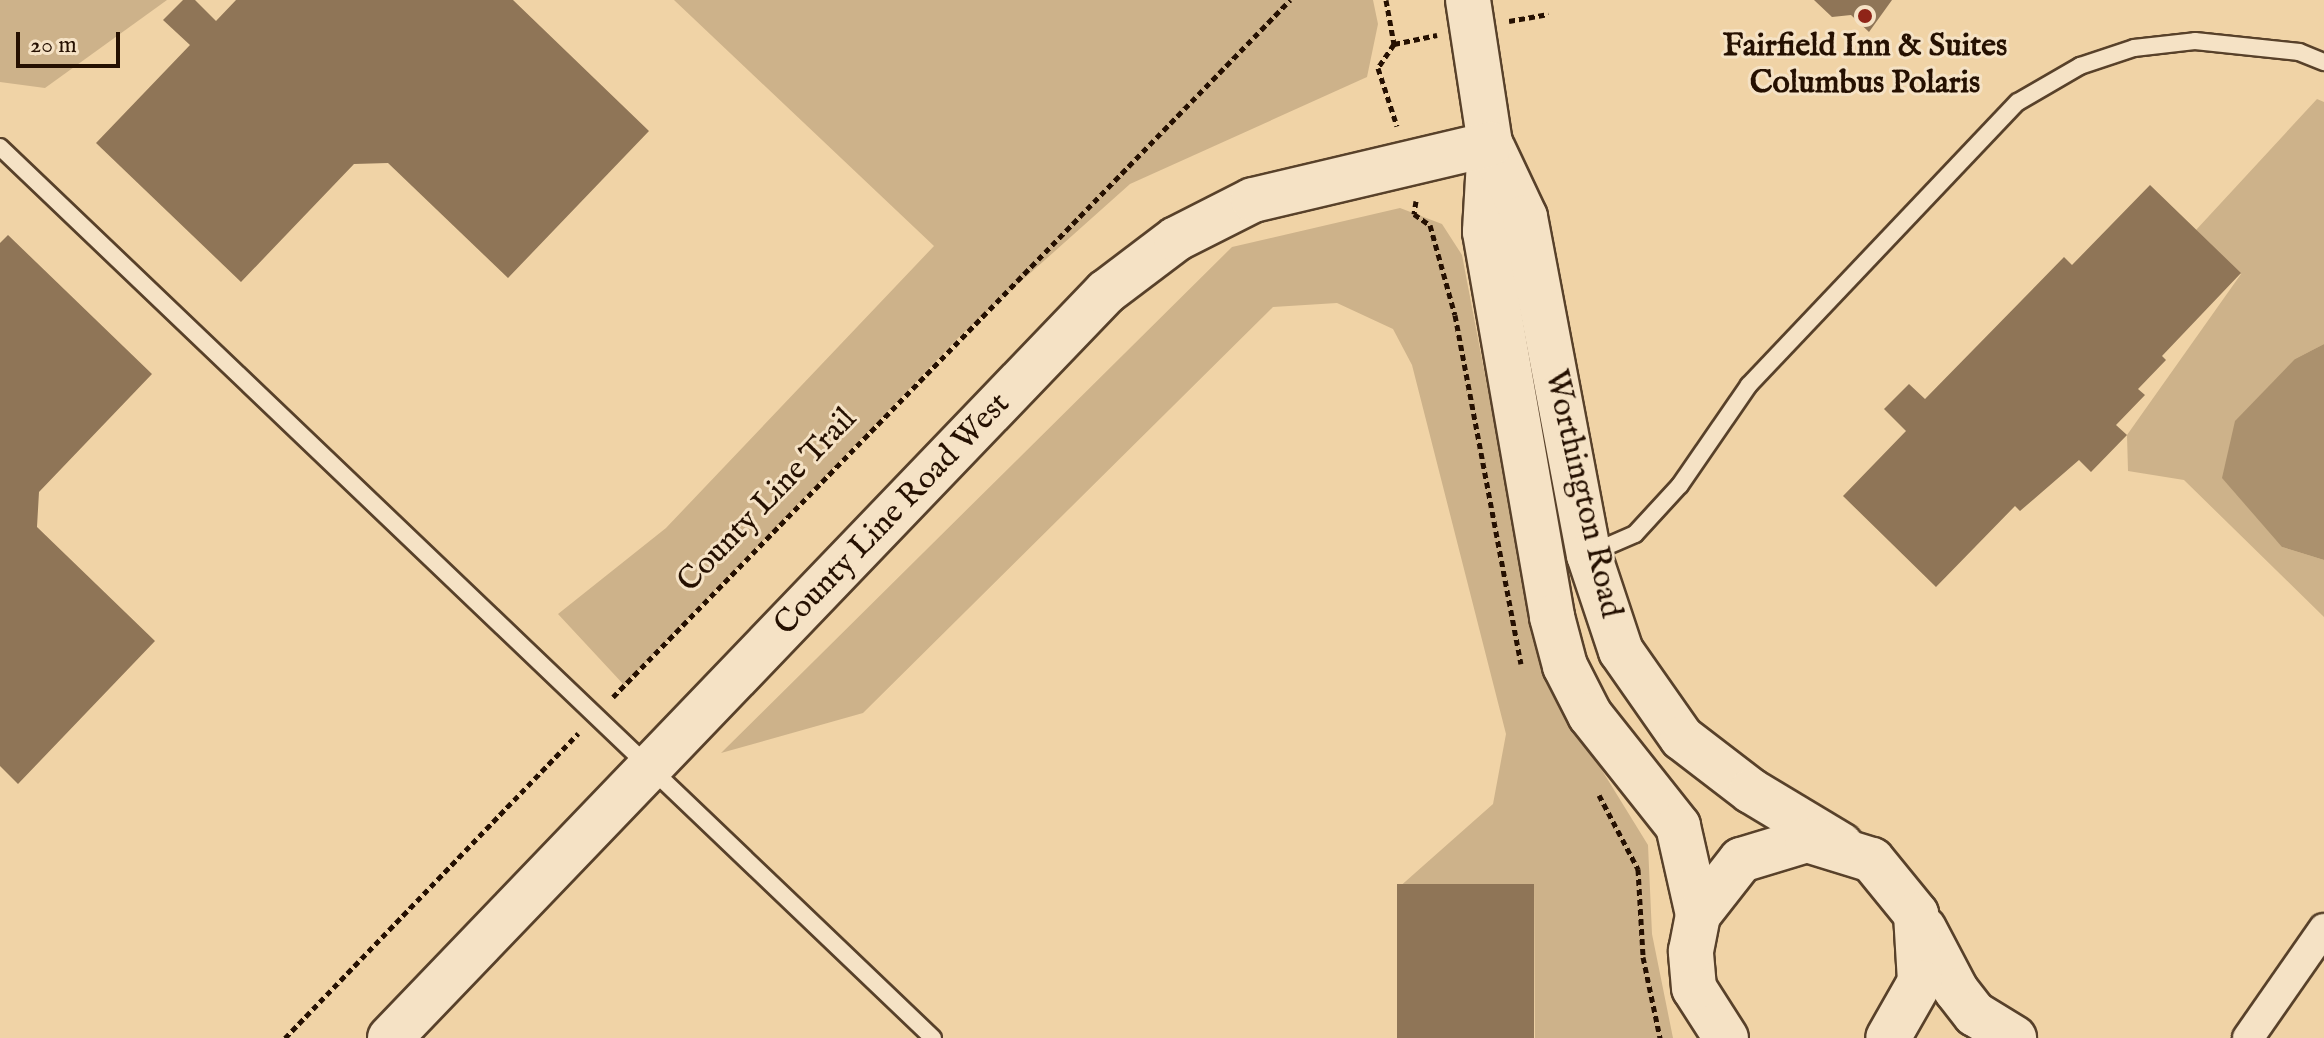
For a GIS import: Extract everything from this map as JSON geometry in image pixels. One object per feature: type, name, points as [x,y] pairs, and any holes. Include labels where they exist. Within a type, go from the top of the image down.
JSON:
[{"type":"main road","name":"Worthington Road","points":[[1468,0],[1490,144],[1485,232],[1565,666],[1590,715],[1678,826],[1698,915]]},
{"type":"main road","name":"Worthington Road","points":[[1490,144],[1525,217],[1589,555],[1604,611],[1660,716],[1715,766],[1841,845],[1872,860],[1916,914],[1956,990],[1975,1014],[2014,1038]]},
{"type":"main road","name":"County Line Road West","points":[[390,1038],[1106,292],[1176,239],[1265,196],[1490,144]]},
{"type":"main road","points":[[1726,1038],[1694,988],[1691,951],[1698,915],[1741,860],[1772,845],[1841,845]]},
{"type":"main road","points":[[1888,1038],[1920,982],[1916,914]]},
{"type":"street","points":[[2248,1038],[2324,929]]},
{"type":"lane","points":[[1589,555],[1635,534],[1680,485],[1749,385],[2018,102],[2080,66],[2134,48],[2195,41],[2299,52],[2324,62]]},
{"type":"lane","points":[[0,147],[933,1038]]},
{"type":"path","name":"County Line Trail","points":[[285,1038],[1290,0]]},
{"type":"path","points":[[1384,76],[1378,68],[1394,44],[1386,0]]},
{"type":"shaded area","points":[[0,0],[167,0],[45,88],[0,82]]},
{"type":"shaded area","points":[[674,0],[1373,0],[1378,24],[1367,77],[1130,184],[961,335],[624,685],[558,614],[666,528],[934,246]]},
{"type":"shaded area","points":[[2317,99],[2324,102],[2324,344],[2295,359],[2282,547],[2324,560],[2324,617],[2184,480],[2128,471],[2127,435],[2241,274],[2196,230]]},
{"type":"shaded area","points":[[1400,208],[1442,224],[1462,255],[1542,673],[1648,845],[1652,934],[1673,1038],[1535,1038],[1534,884],[1397,889],[1493,804],[1506,734],[1412,365],[1393,329],[1337,303],[1273,307],[863,713],[721,753],[1232,247]]},
{"type":"shaded area","points":[[2324,344],[2324,560],[2282,547],[2222,478],[2235,421],[2295,359]]},
{"type":"building","points":[[183,0],[195,0],[216,21],[236,0],[513,0],[649,131],[508,278],[388,163],[354,164],[241,282],[96,143],[190,45],[163,20]]},
{"type":"building","name":"Fairfield Inn & Suites Columbus Polaris","points":[[1814,0],[1892,0],[1869,32],[1851,15],[1832,17]]},
{"type":"building","points":[[2150,185],[2241,273],[2162,356],[2166,360],[2138,389],[2145,395],[2116,425],[2127,435],[2091,472],[2079,460],[2020,511],[2015,506],[1936,587],[1843,496],[1906,431],[1884,409],[1909,384],[1925,399],[2064,257],[2072,265]]},
{"type":"building","points":[[8,235],[152,374],[39,492],[37,527],[155,641],[18,784],[0,766],[0,243]]},
{"type":"building","points":[[1397,884],[1534,884],[1534,1038],[1397,1038]]},
{"type":"place","name":"Fairfield Inn & Suites Columbus Polaris","points":[[1865,16]]}]
